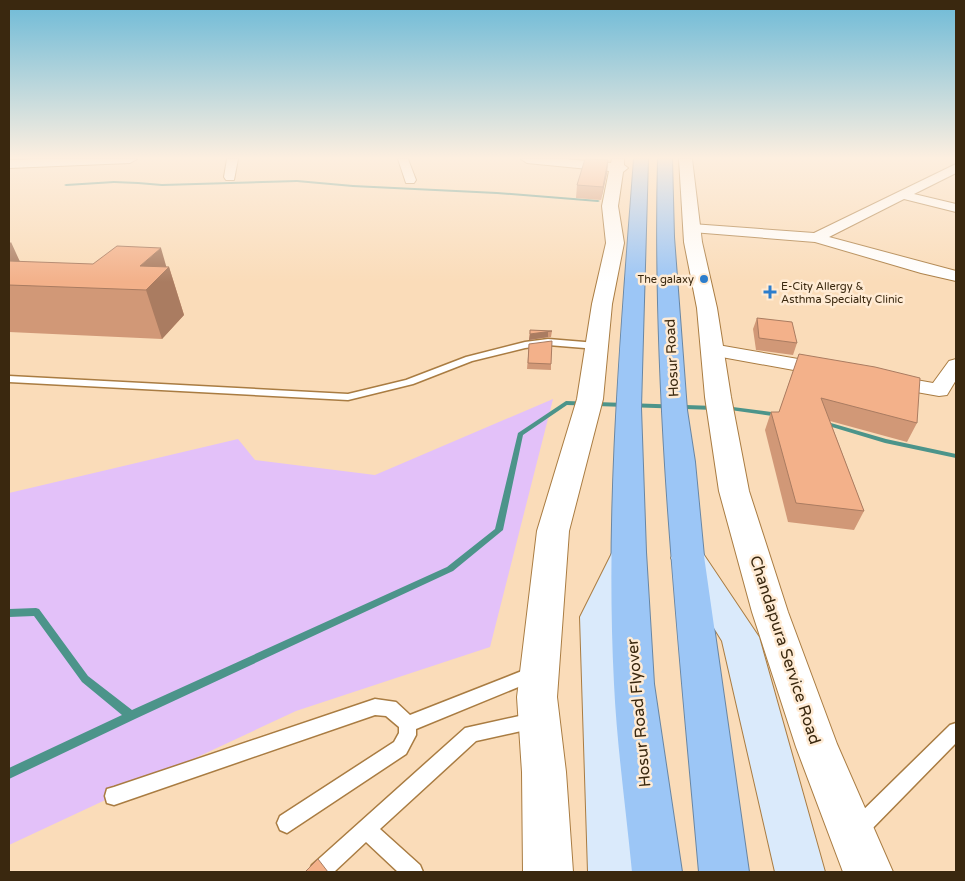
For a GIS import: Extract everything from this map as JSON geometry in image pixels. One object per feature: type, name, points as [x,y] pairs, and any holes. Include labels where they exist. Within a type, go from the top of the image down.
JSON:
[{"type":"highway","points":[[629,552],[628,408],[638,200]]},
{"type":"highway","name":"Hosur Road","points":[[665,200],[665,237],[674,398],[681,462],[687,556]]},
{"type":"highway","name":"Hosur Road Flyover","points":[[629,552],[634,684],[657,872]]},
{"type":"highway","points":[[687,556],[724,872]]},
{"type":"main road","points":[[614,872],[598,617],[629,552]]},
{"type":"main road","points":[[687,556],[740,637],[800,872]]},
{"type":"street","points":[[548,872],[540,720],[537,697],[553,531],[591,387],[602,304],[616,244],[610,206],[611,200]]},
{"type":"street","name":"Chandapura Service Road","points":[[689,200],[693,242],[707,308],[734,491],[770,612],[817,747],[854,833],[868,872]]},
{"type":"street","points":[[816,238],[893,200]]},
{"type":"street","points":[[924,200],[956,208]]},
{"type":"street","points":[[692,228],[816,238],[926,270],[956,276]]},
{"type":"street","points":[[712,350],[845,373]]},
{"type":"street","points":[[873,378],[939,390],[956,365]]},
{"type":"lane","points":[[9,379],[348,396],[409,382],[469,359],[516,347],[548,342],[597,346]]},
{"type":"lane","points":[[408,724],[540,671]]},
{"type":"lane","points":[[114,796],[375,707],[390,708],[408,724]]},
{"type":"lane","points":[[319,872],[368,830],[471,734],[540,720]]},
{"type":"lane","points":[[287,823],[400,748],[407,735],[408,724]]},
{"type":"lane","points":[[854,833],[956,731]]},
{"type":"lane","points":[[368,830],[413,872]]},
{"type":"shaded area","points":[[553,399],[490,647],[296,711],[9,845],[9,493],[238,439],[255,460],[375,475]]},
{"type":"building","points":[[117,246],[161,248],[140,266],[169,267],[146,290],[9,285],[9,261],[93,264]]},
{"type":"building","points":[[757,318],[792,322],[797,343],[759,338]]},
{"type":"building","points":[[530,330],[552,331],[530,334]]},
{"type":"building","points":[[552,341],[551,364],[528,363],[529,344]]},
{"type":"building","points":[[799,354],[875,367],[920,378],[917,423],[821,398],[864,511],[796,503],[771,412],[779,412]]},
{"type":"building","points":[[318,859],[328,872],[305,872]]},
{"type":"waterway","points":[[587,200],[598,201]]},
{"type":"waterway","points":[[131,716],[450,569],[499,530],[520,434],[566,403],[715,408]]},
{"type":"waterway","points":[[725,408],[779,415]]},
{"type":"waterway","points":[[824,423],[885,441],[956,456]]},
{"type":"waterway","points":[[9,613],[36,612],[85,679],[131,716]]},
{"type":"waterway","points":[[9,774],[131,716]]},
{"type":"place","name":"The galaxy","points":[[704,279]]},
{"type":"place","name":"E-City Allergy & Asthma Specialty Clinic","points":[[770,292]]}]
